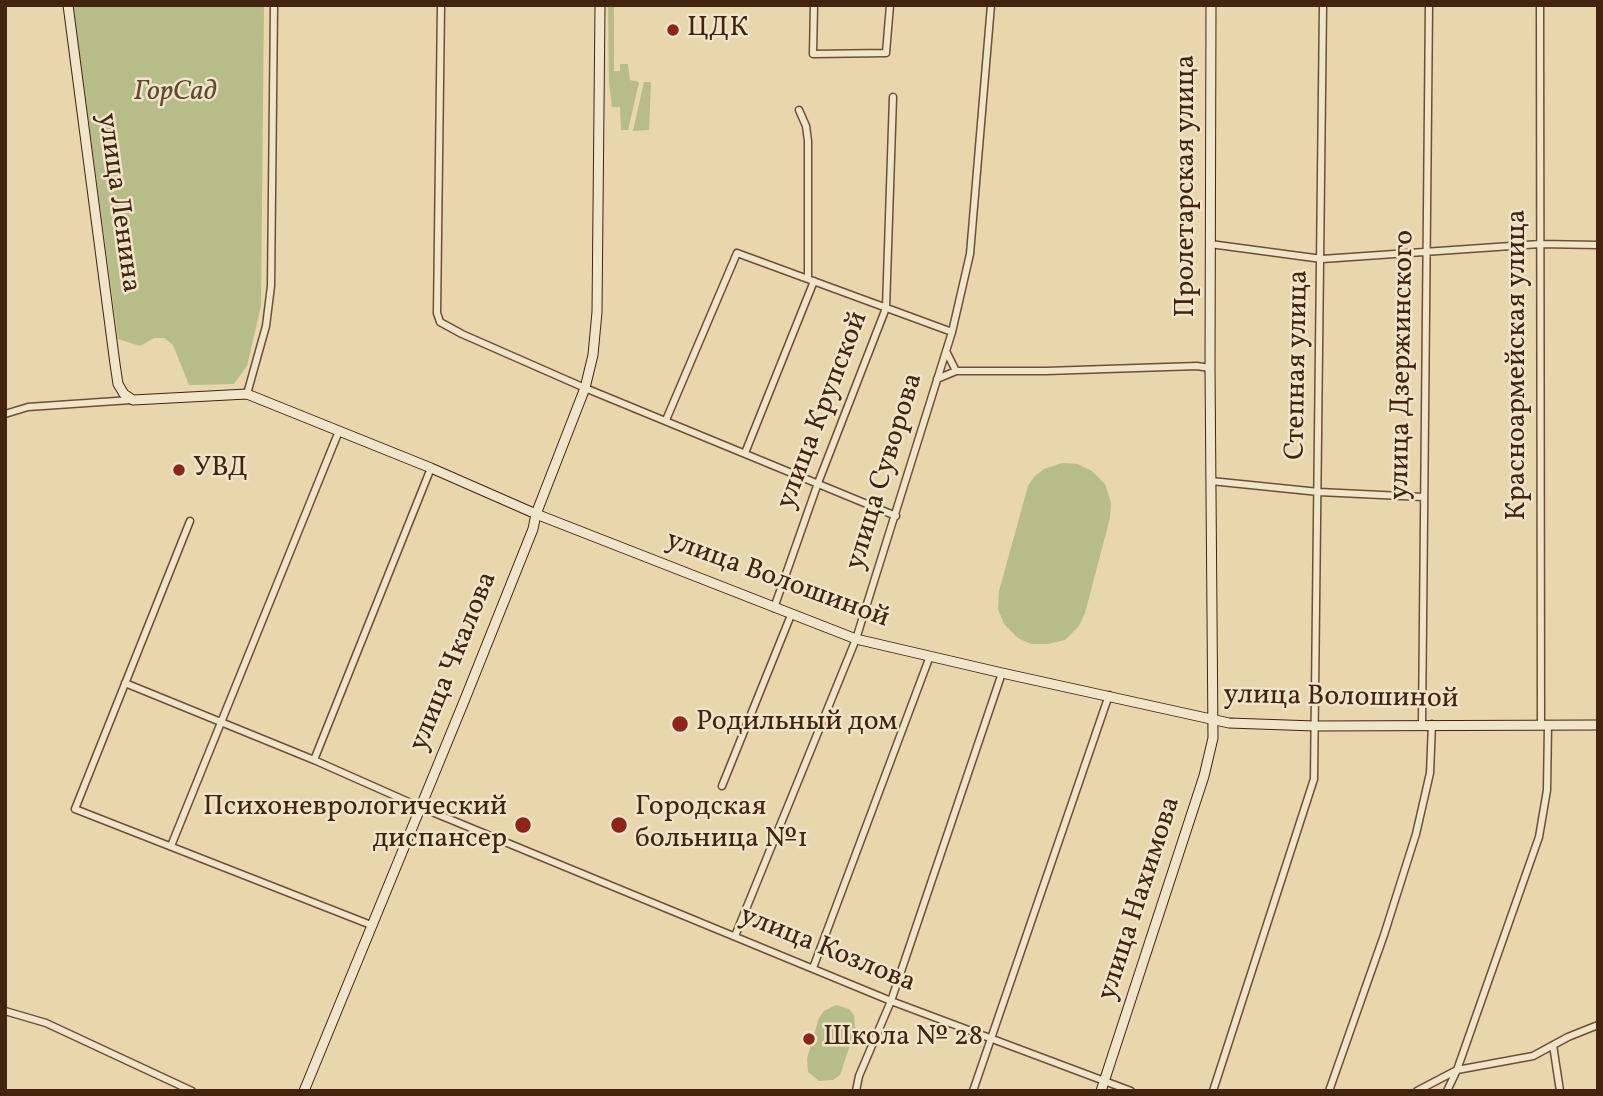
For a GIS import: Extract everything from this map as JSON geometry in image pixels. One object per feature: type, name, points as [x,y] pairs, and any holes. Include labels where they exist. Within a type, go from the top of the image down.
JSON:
[{"type":"street","name":"улица Ленина","points":[[68,5],[118,384],[124,394],[133,400]]},
{"type":"street","points":[[247,394],[266,326],[271,286],[274,5]]},
{"type":"street","points":[[441,5],[437,313],[440,322],[584,388],[896,516]]},
{"type":"street","name":"улица Чкалова","points":[[304,1091],[533,529],[536,514],[584,388],[594,344],[598,238],[600,5]]},
{"type":"street","points":[[814,5],[813,54],[886,53],[890,5]]},
{"type":"street","name":"улица Суворова","points":[[735,936],[856,639],[946,351],[970,254],[991,5]]},
{"type":"street","name":"Пролетарская улица","points":[[1211,5],[1213,719]]},
{"type":"street","name":"Степная улица","points":[[1213,1091],[1314,779],[1323,5]]},
{"type":"street","name":"улица Дзержинского","points":[[1329,1091],[1416,834],[1430,773],[1423,497],[1429,5]]},
{"type":"street","name":"Красноармейская улица","points":[[1447,1091],[1457,1070],[1539,837],[1547,790],[1544,725],[1540,5]]},
{"type":"street","name":"улица Крупской","points":[[774,608],[818,483],[886,308],[893,97]]},
{"type":"street","points":[[745,453],[811,280],[808,141],[806,126],[799,110]]},
{"type":"street","points":[[1210,244],[1322,259],[1540,244],[1598,245]]},
{"type":"street","points":[[666,420],[737,253],[951,332]]},
{"type":"street","points":[[946,351],[956,371]]},
{"type":"street","points":[[937,379],[956,371],[1197,366],[1210,368]]},
{"type":"street","name":"улица Волошиной","points":[[133,400],[247,394],[431,468],[536,514],[791,615],[856,639],[1002,673],[1229,723],[1315,726],[1598,725]]},
{"type":"street","points":[[5,414],[28,407],[133,400]]},
{"type":"street","points":[[171,846],[340,431]]},
{"type":"street","points":[[125,684],[314,760],[431,468]]},
{"type":"street","points":[[1211,481],[1319,492],[1423,497]]},
{"type":"street","points":[[190,521],[75,809],[371,925]]},
{"type":"street","points":[[722,786],[791,615]]},
{"type":"street","points":[[813,968],[930,656]]},
{"type":"street","points":[[856,1091],[859,1076],[891,1001],[1002,673]]},
{"type":"street","points":[[973,1091],[1108,695]]},
{"type":"street","name":"улица Нахимова","points":[[1101,1091],[1204,776],[1213,738],[1213,719]]},
{"type":"street","name":"улица Козлова","points":[[314,760],[420,807],[891,1001],[1131,1091]]},
{"type":"street","points":[[5,1011],[46,1023],[192,1091]]},
{"type":"street","points":[[1417,1091],[1457,1070],[1522,1060],[1598,1025]]},
{"type":"street","points":[[1553,1045],[1560,1091]]},
{"type":"green space","name":"ГорСад","points":[[73,5],[264,5],[261,306],[247,366],[234,384],[189,385],[173,345],[164,338],[154,338],[140,346],[118,339]]},
{"type":"green space","points":[[608,5],[614,5],[614,71],[620,71],[620,64],[628,64],[630,80],[639,82],[628,130],[621,130],[620,107],[612,107]]},
{"type":"green space","points":[[644,82],[651,82],[649,130],[633,131]]},
{"type":"green space","points":[[1062,463],[1078,464],[1092,471],[1105,484],[1111,503],[1110,518],[1085,613],[1079,626],[1065,640],[1031,644],[1018,638],[1004,624],[998,609],[999,591],[1028,486],[1044,469]]},
{"type":"green space","points":[[836,1005],[849,1009],[854,1015],[855,1030],[840,1075],[833,1080],[819,1081],[808,1072],[807,1058],[819,1018],[824,1011]]},
{"type":"place","name":"ЦДК","points":[[673,30]]},
{"type":"place","name":"УВД","points":[[179,470]]},
{"type":"place","name":"Родильный дом","points":[[680,724]]},
{"type":"place","name":"Психоневрологический диспансер","points":[[523,825]]},
{"type":"place","name":"Городская больница №1","points":[[619,825]]},
{"type":"place","name":"Школа № 28","points":[[809,1039]]}]
